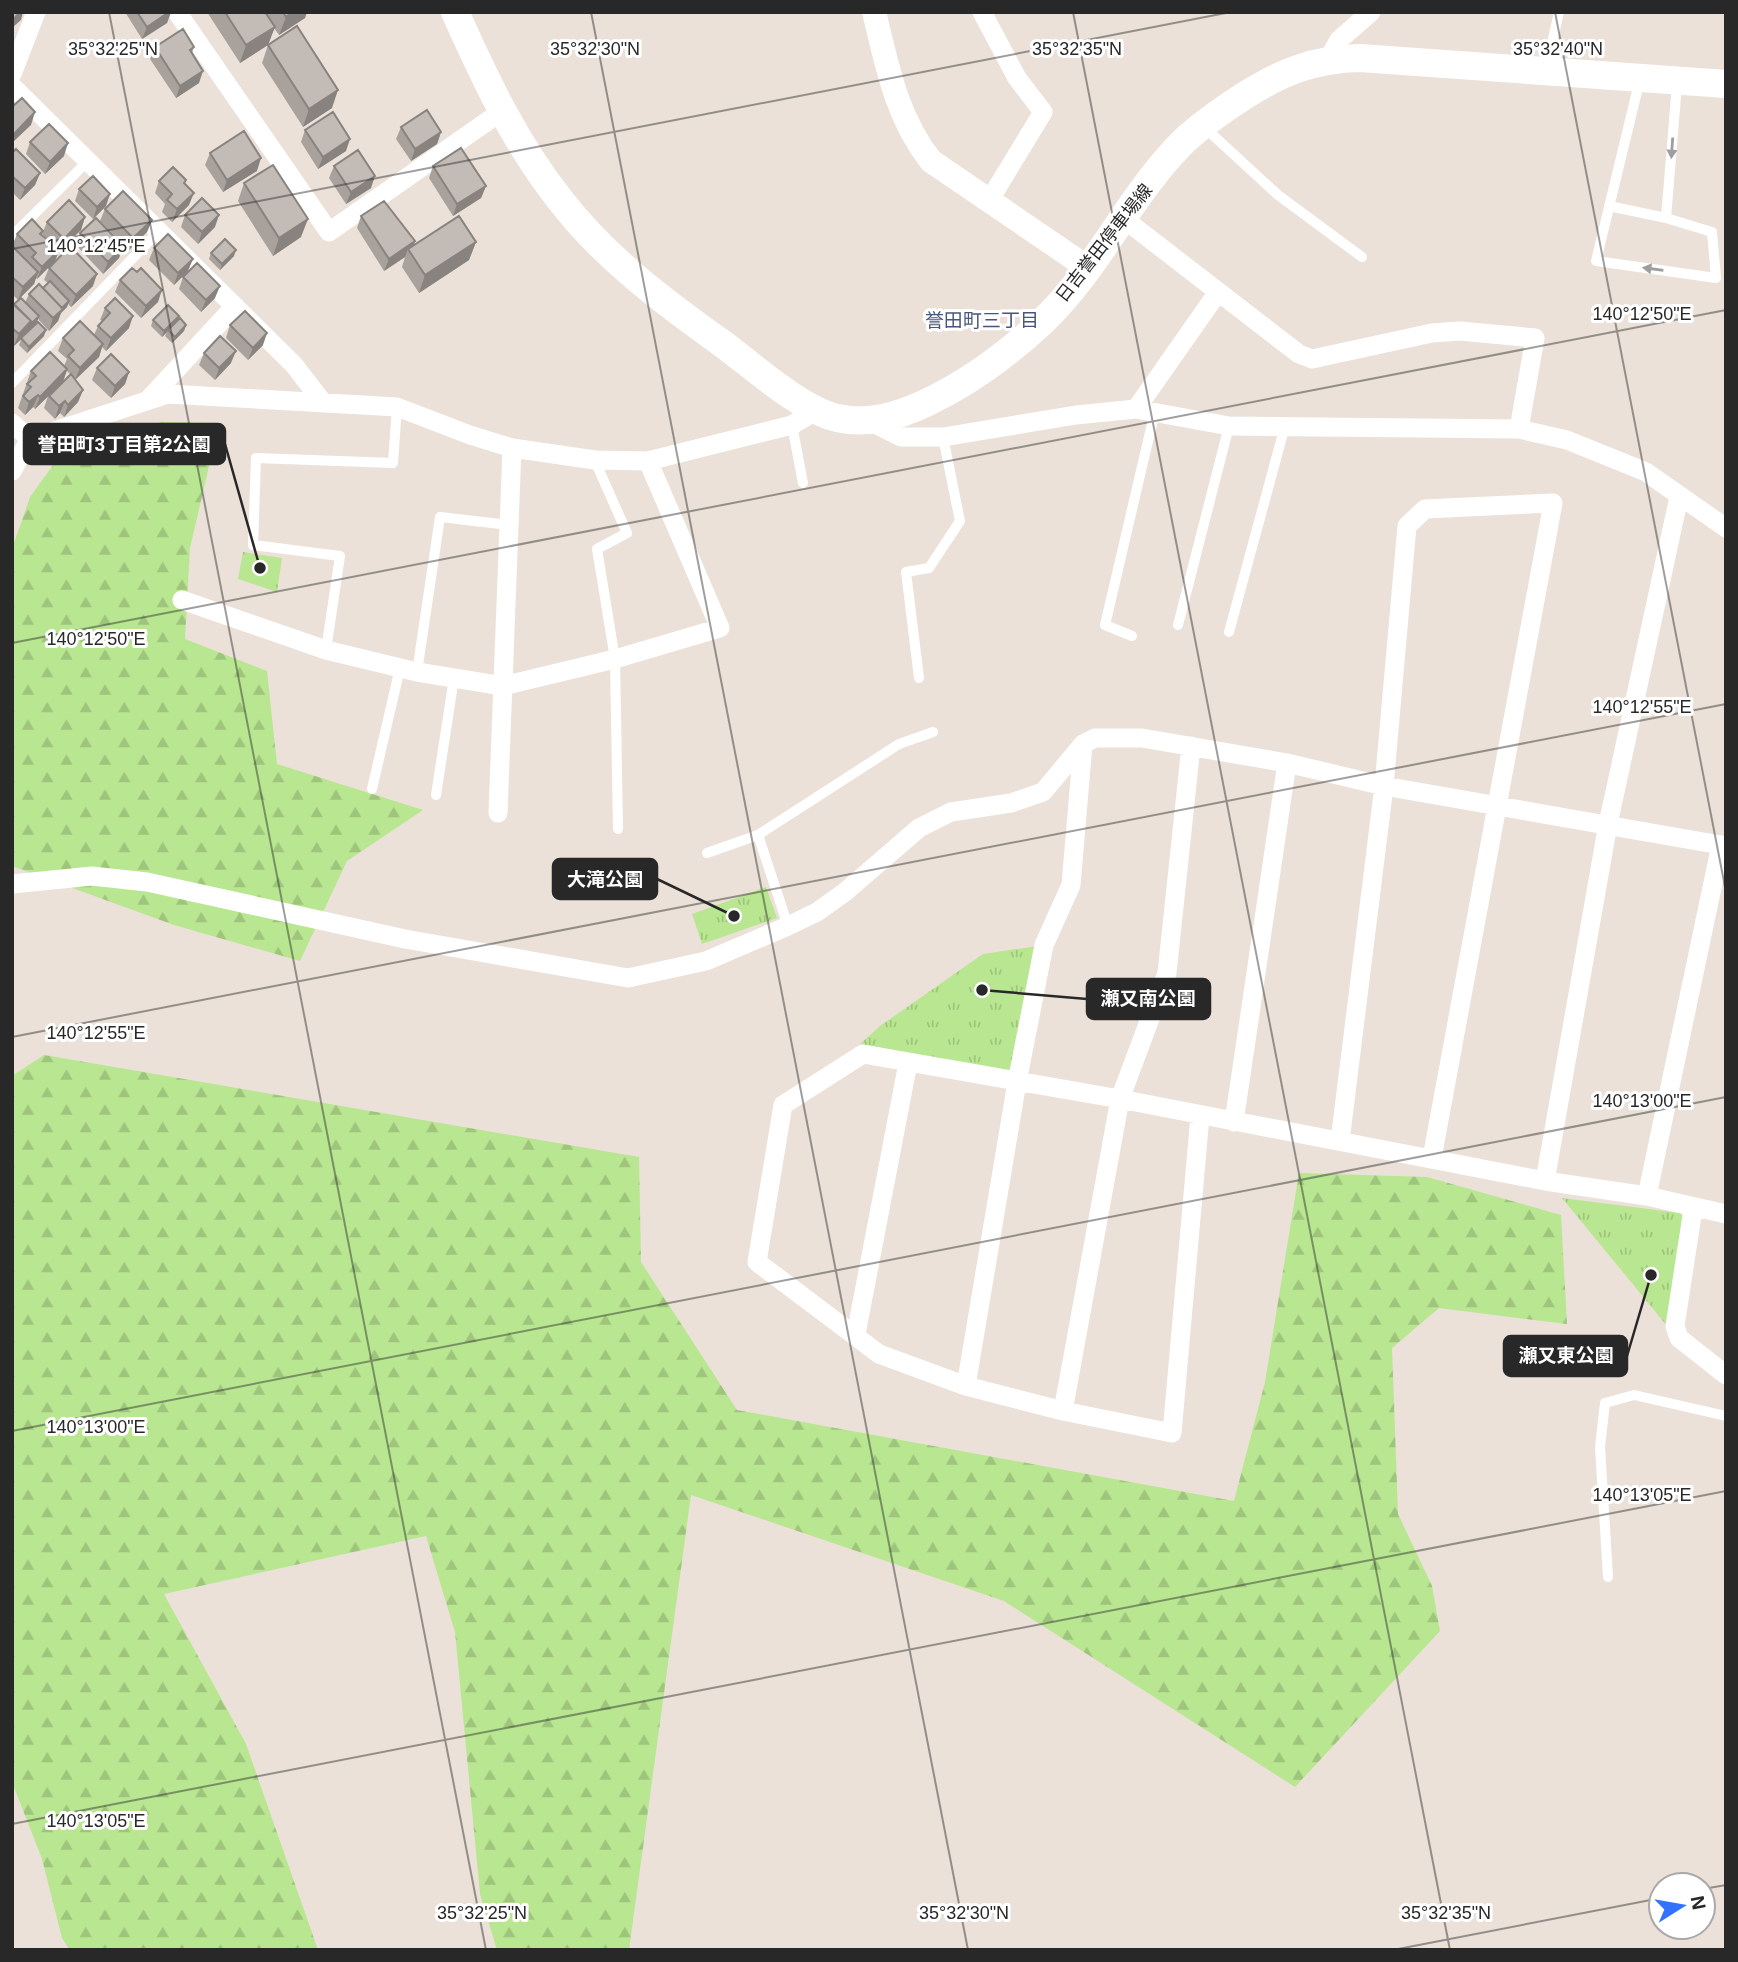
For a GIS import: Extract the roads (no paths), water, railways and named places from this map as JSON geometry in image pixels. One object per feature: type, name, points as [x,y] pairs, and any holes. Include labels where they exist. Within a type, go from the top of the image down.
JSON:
[{"type":"main road","name":"日吉誉田停車場線","points":[[455,12],[502,111],[536,168],[563,204],[621,265],[658,298],[817,410],[833,417],[867,420],[890,418],[943,395],[974,375],[1044,320],[1088,268],[1162,167],[1202,126],[1264,84],[1328,59],[1726,84]]},
{"type":"street","points":[[12,74],[36,12]]},
{"type":"street","points":[[177,12],[329,232],[502,111]]},
{"type":"street","points":[[874,12],[890,79],[914,140],[930,161],[1088,268]]},
{"type":"street","points":[[982,12],[1017,78],[1043,112],[989,201]]},
{"type":"street","points":[[1328,59],[1339,40],[1371,12]]},
{"type":"street","points":[[12,86],[294,365],[321,400]]},
{"type":"street","points":[[1124,219],[1299,354],[1312,359],[1432,333],[1460,331],[1535,338],[1519,429]]},
{"type":"street","points":[[1146,410],[1218,292]]},
{"type":"street","points":[[149,400],[235,306]]},
{"type":"street","points":[[12,471],[30,439],[168,394],[321,400],[397,407],[512,448],[595,460],[648,461],[792,425],[817,410]]},
{"type":"street","points":[[867,420],[901,437],[943,437],[1076,415],[1146,410],[1229,426],[1519,429],[1567,440],[1646,472],[1726,528]]},
{"type":"street","points":[[12,423],[30,439]]},
{"type":"street","points":[[498,813],[512,448]]},
{"type":"street","points":[[182,600],[326,650],[408,670],[503,686],[615,659],[720,628],[648,461]]},
{"type":"street","points":[[1545,1181],[1608,824],[1679,497]]},
{"type":"street","points":[[1340,1140],[1384,786],[1407,526],[1425,509],[1553,503],[1432,1158]]},
{"type":"street","points":[[12,884],[92,876],[147,882],[405,939],[628,978],[706,961],[817,912],[845,892],[919,828],[951,812],[1011,803],[1043,792],[1083,744],[1095,738],[1119,737],[1191,746],[1287,763],[1384,786],[1723,845],[1647,1196]]},
{"type":"street","points":[[967,1386],[1017,1083],[1044,945],[1071,885],[1083,744]]},
{"type":"street","points":[[1063,1411],[1119,1099],[1167,973],[1191,746]]},
{"type":"street","points":[[1234,1122],[1287,763]]},
{"type":"street","points":[[1200,1116],[1172,1433],[1063,1411],[967,1386],[879,1354],[856,1334],[757,1262],[783,1105],[863,1054],[1340,1140],[1545,1181],[1647,1196],[1693,1209],[1726,1214]]},
{"type":"street","points":[[856,1334],[908,1063]]},
{"type":"street","points":[[1693,1209],[1675,1325],[1679,1338],[1726,1375]]},
{"type":"lane","points":[[1546,71],[1559,12]]},
{"type":"lane","points":[[1609,206],[1666,218],[1712,232],[1717,278],[1596,261],[1609,206],[1641,77]]},
{"type":"lane","points":[[1666,218],[1677,80]]},
{"type":"lane","points":[[1202,126],[1278,195],[1362,257]]},
{"type":"lane","points":[[12,236],[88,161]]},
{"type":"lane","points":[[12,383],[159,232]]},
{"type":"lane","points":[[326,650],[340,556],[253,545],[256,458],[393,463],[397,407]]},
{"type":"lane","points":[[1132,636],[1105,625],[1146,410]]},
{"type":"lane","points":[[792,425],[803,483]]},
{"type":"lane","points":[[1178,625],[1229,426]]},
{"type":"lane","points":[[1229,632],[1285,426]]},
{"type":"lane","points":[[919,678],[906,572],[929,568],[960,521],[943,437]]},
{"type":"lane","points":[[595,460],[626,533],[597,549],[615,659],[618,829]]},
{"type":"lane","points":[[372,789],[408,670],[440,517],[509,525]]},
{"type":"lane","points":[[436,794],[454,678]]},
{"type":"lane","points":[[708,853],[758,835],[899,744],[933,732]]},
{"type":"lane","points":[[758,835],[788,926]]},
{"type":"lane","points":[[1608,1577],[1600,1447],[1605,1403],[1634,1395],[1726,1416]]},
{"type":"place","name":"誉田町3丁目第2公園","points":[[260,568]]},
{"type":"place","name":"大滝公園","points":[[734,916]]},
{"type":"place","name":"瀬又南公園","points":[[982,990]]},
{"type":"place","name":"瀬又東公園","points":[[1651,1275]]},
{"type":"district","name":"誉田町三丁目","points":[[982,320]]}]
